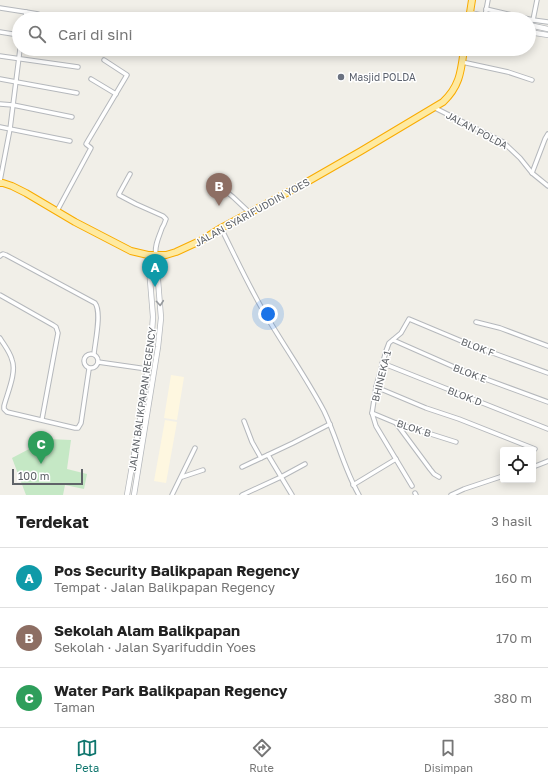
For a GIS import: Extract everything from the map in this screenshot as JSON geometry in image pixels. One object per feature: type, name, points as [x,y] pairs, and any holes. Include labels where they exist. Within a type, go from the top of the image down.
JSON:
[{"type":"highway","points":[[470,12],[472,0]]},
{"type":"highway","name":"JALAN SYARIFUDDIN YOES","points":[[0,182],[26,193],[75,222],[131,251],[148,255],[166,255],[202,240],[435,108],[450,96],[455,88],[458,81],[463,56]]},
{"type":"street","points":[[486,12],[488,0]]},
{"type":"street","points":[[535,12],[537,0]]},
{"type":"street","points":[[0,8],[26,12]]},
{"type":"street","points":[[486,9],[499,12]]},
{"type":"street","points":[[536,20],[548,22]]},
{"type":"street","points":[[536,26],[548,29]]},
{"type":"street","points":[[0,32],[12,34]]},
{"type":"street","points":[[536,33],[548,36]]},
{"type":"street","points":[[0,56],[78,67]]},
{"type":"street","points":[[0,182],[10,128],[19,58]]},
{"type":"street","points":[[57,211],[91,148],[86,144],[127,76],[104,60]]},
{"type":"street","points":[[462,62],[508,72],[532,80]]},
{"type":"street","points":[[0,79],[77,93]]},
{"type":"street","points":[[91,79],[116,94]]},
{"type":"street","points":[[0,104],[13,105],[72,117]]},
{"type":"street","name":"JALAN POLDA","points":[[435,108],[503,142],[520,158],[532,173],[548,186]]},
{"type":"street","points":[[0,127],[70,141]]},
{"type":"street","points":[[532,173],[548,134]]},
{"type":"street","points":[[130,174],[119,195],[166,218],[156,247],[156,255]]},
{"type":"street","points":[[214,182],[250,213]]},
{"type":"street","points":[[221,228],[260,305],[303,375],[330,424],[353,485],[359,495]]},
{"type":"street","points":[[0,256],[3,254],[6,255],[95,303],[97,306],[98,318],[94,354],[97,357],[98,362],[95,367],[89,369]]},
{"type":"street","name":"JALAN BALIKPAPAN REGENCY","points":[[134,495],[143,420],[147,369],[151,348],[153,317],[148,255]]},
{"type":"street","name":"JALAN BALIKPAPAN REGENCY","points":[[127,495],[158,349],[161,318],[156,255]]},
{"type":"street","points":[[0,295],[54,325],[58,330],[42,420]]},
{"type":"street","name":"BHINEKA 1","points":[[409,319],[401,333],[389,343],[376,387],[372,413],[376,426],[412,486]]},
{"type":"street","name":"BLOK F","points":[[409,319],[471,345],[548,374]]},
{"type":"street","points":[[476,322],[500,328],[548,346]]},
{"type":"street","points":[[0,338],[14,366],[4,409],[7,412],[78,428],[80,426],[89,369]]},
{"type":"street","name":"BLOK E","points":[[393,340],[461,370],[548,402]]},
{"type":"street","points":[[151,348],[158,349]]},
{"type":"street","points":[[89,369],[84,363],[84,359],[90,354],[94,354]]},
{"type":"street","points":[[98,362],[147,369]]},
{"type":"street","name":"BLOK D","points":[[382,363],[548,429]]},
{"type":"street","points":[[146,380],[152,382]]},
{"type":"street","points":[[376,387],[426,408],[459,419],[530,447]]},
{"type":"street","name":"BLOK B","points":[[372,413],[396,423],[456,442]]},
{"type":"street","points":[[244,421],[252,442],[261,458]]},
{"type":"street","points":[[396,423],[434,474],[439,477]]},
{"type":"street","points":[[242,467],[330,424]]},
{"type":"street","points":[[172,495],[195,448]]},
{"type":"street","points":[[268,455],[292,495]]},
{"type":"street","points":[[353,485],[396,459]]},
{"type":"street","points":[[536,466],[548,461]]},
{"type":"street","points":[[242,495],[282,477],[305,464]]},
{"type":"street","points":[[182,476],[203,470]]},
{"type":"street","points":[[451,495],[500,477]]},
{"type":"shaded area","points":[[171,375],[184,377],[177,420],[164,418]]},
{"type":"shaded area","points":[[165,420],[177,422],[166,483],[154,481]]},
{"type":"green space","points":[[48,439],[71,440],[67,469],[87,474],[84,489],[65,485],[63,495],[26,495],[12,458]]},
{"type":"place","name":"Masjid POLDA","points":[[341,77]]},
{"type":"place","name":"Sekolah Alam Balikpapan","points":[[219,206]]},
{"type":"place","name":"Pos Security Balikpapan Regency","points":[[155,287]]},
{"type":"place","name":"Water Park Balikpapan Regency","points":[[41,464]]}]
